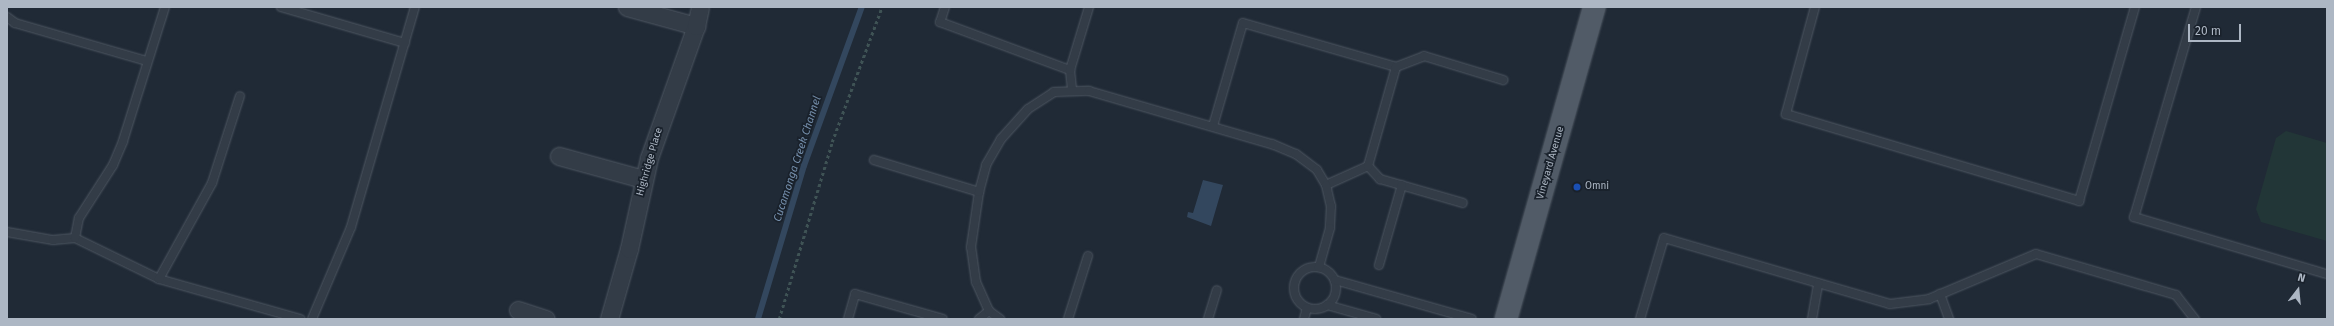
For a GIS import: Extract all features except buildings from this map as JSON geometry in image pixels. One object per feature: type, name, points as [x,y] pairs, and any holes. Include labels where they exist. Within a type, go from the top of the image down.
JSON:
[{"type":"main road","name":"Vineyard Avenue","points":[[1506,319],[1594,7]]},
{"type":"street","points":[[627,7],[696,26]]},
{"type":"street","name":"Highridge Place","points":[[608,319],[629,249],[643,179],[696,26],[700,7]]},
{"type":"street","points":[[559,156],[643,179]]},
{"type":"street","points":[[518,310],[546,319]]},
{"type":"lane","points":[[75,238],[79,218],[113,165],[123,141],[147,60],[165,7]]},
{"type":"lane","points":[[281,7],[405,44]]},
{"type":"lane","points":[[312,319],[351,227],[415,7]]},
{"type":"lane","points":[[946,7],[940,22],[1070,70]]},
{"type":"lane","points":[[1072,90],[1070,70],[1088,7]]},
{"type":"lane","points":[[1815,7],[1786,114],[2079,201],[2135,7]]},
{"type":"lane","points":[[2196,7],[2134,217],[2327,274]]},
{"type":"lane","points":[[7,17],[15,23],[147,60]]},
{"type":"lane","points":[[1213,126],[1243,22],[1396,67],[1424,56],[1503,80]]},
{"type":"lane","points":[[1326,185],[1368,166],[1396,67]]},
{"type":"lane","points":[[1000,319],[989,311],[976,282],[971,247],[979,192],[986,165],[1001,139],[1028,109],[1054,92],[1072,90],[1089,91],[1213,126],[1272,144],[1296,154],[1317,170],[1326,185],[1331,206],[1330,228],[1319,267]]},
{"type":"lane","points":[[159,279],[212,183],[240,96]]},
{"type":"lane","points":[[874,160],[979,192]]},
{"type":"lane","points":[[1368,166],[1380,179],[1463,203]]},
{"type":"lane","points":[[1379,266],[1402,185]]},
{"type":"lane","points":[[7,232],[53,240],[75,238],[159,279],[300,319]]},
{"type":"lane","points":[[1640,319],[1664,238],[1890,304],[1929,299],[2036,254],[2176,295],[2195,319]]},
{"type":"lane","points":[[1068,319],[1088,256]]},
{"type":"lane","points":[[1335,280],[1336,291],[1327,305],[1318,309],[1307,308],[1294,294],[1294,282],[1306,268],[1319,267],[1328,272],[1335,280],[1472,319]]},
{"type":"lane","points":[[1812,319],[1818,284]]},
{"type":"lane","points":[[1208,319],[1217,290]]},
{"type":"lane","points":[[848,319],[855,294],[943,319]]},
{"type":"lane","points":[[1940,294],[1949,319]]},
{"type":"lane","points":[[1327,305],[1376,319]]},
{"type":"lane","points":[[1304,319],[1307,308]]},
{"type":"lane","points":[[979,319],[989,311]]},
{"type":"path","points":[[779,319],[832,142],[882,7]]},
{"type":"green space","points":[[2286,131],[2327,143],[2327,241],[2261,222],[2256,209],[2276,138]]},
{"type":"water","points":[[1203,180],[1223,185],[1211,226],[1187,217],[1188,212],[1193,213]]},
{"type":"waterway","name":"Cucamonga Creek Channel","points":[[758,319],[804,166],[862,7]]},
{"type":"place","name":"Omni","points":[[1577,187]]}]
